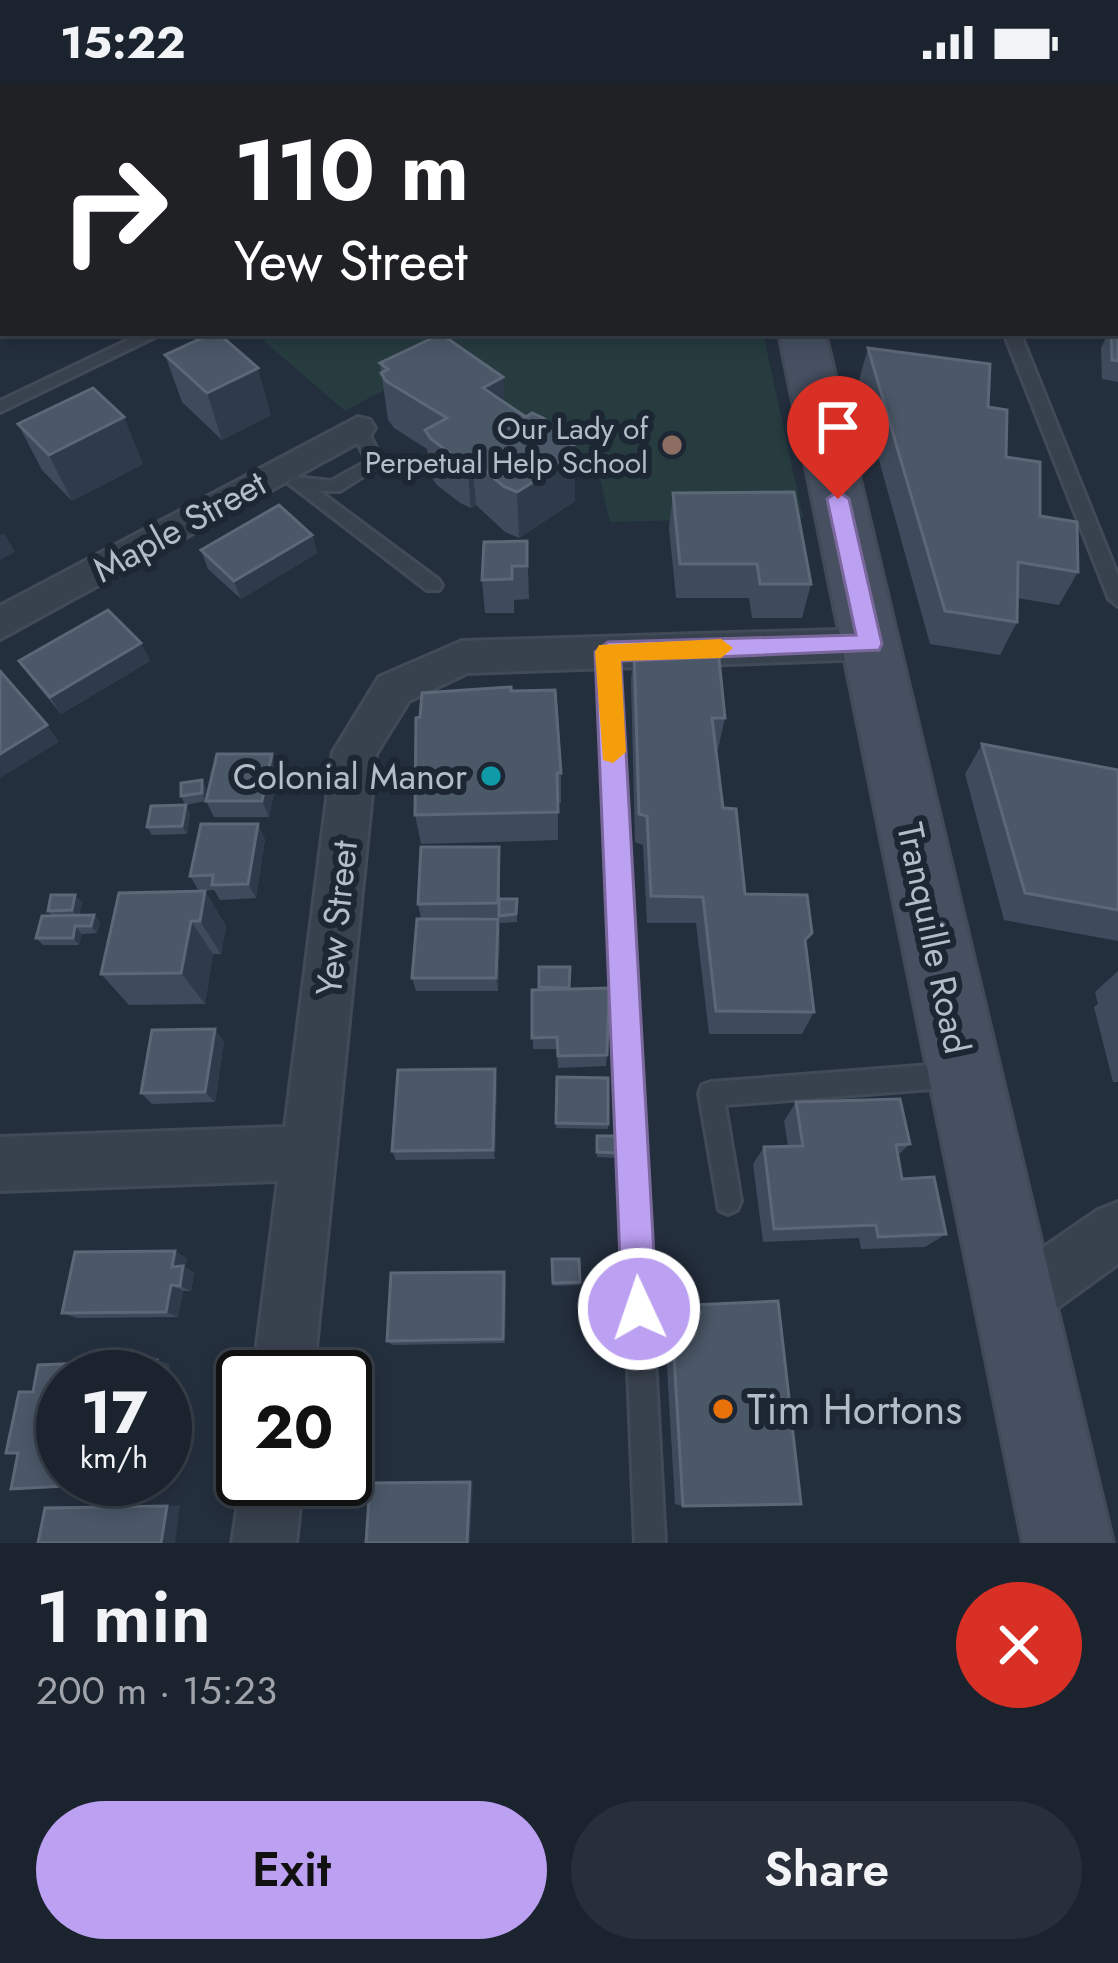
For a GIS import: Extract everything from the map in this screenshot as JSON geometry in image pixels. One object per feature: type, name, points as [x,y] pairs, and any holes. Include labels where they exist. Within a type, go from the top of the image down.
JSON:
[{"type":"main road","name":"Tranquille Road","points":[[803,336],[1068,1543]]},
{"type":"street","name":"Maple Street","points":[[0,625],[289,476],[358,428]]},
{"type":"street","name":"Yew Street","points":[[287,1350],[355,752],[394,689],[462,657],[870,644]]},
{"type":"street","points":[[0,1164],[309,1154]]},
{"type":"street","points":[[1014,1303],[1118,1230]]},
{"type":"street","points":[[264,1543],[269,1506]]},
{"type":"lane","points":[[0,407],[149,336]]},
{"type":"lane","points":[[1013,336],[1118,599]]},
{"type":"lane","points":[[289,476],[433,585]]},
{"type":"lane","points":[[608,652],[650,1543]]},
{"type":"lane","points":[[728,1201],[711,1094],[964,1074]]},
{"type":"green space","name":"Our Lady of Perpetual Help School","points":[[258,336],[764,336],[803,517],[610,522],[600,479],[444,358],[345,411]]},
{"type":"building","points":[[206,336],[221,336],[258,368],[207,393],[165,355]]},
{"type":"building","points":[[444,336],[503,377],[483,388],[526,417],[532,413],[568,436],[575,444],[568,449],[576,455],[517,492],[503,486],[472,459],[455,457],[431,439],[425,430],[447,418],[386,381],[381,373],[388,369],[380,363]]},
{"type":"building","points":[[1111,336],[1118,336],[1118,361],[1112,360]]},
{"type":"building","points":[[868,348],[990,364],[988,407],[1007,410],[1006,457],[1040,462],[1040,516],[1077,522],[1078,572],[1018,562],[1017,622],[945,611]]},
{"type":"building","points":[[93,388],[124,417],[49,455],[18,424]]},
{"type":"building","points":[[794,492],[811,584],[760,584],[757,564],[680,564],[673,493]]},
{"type":"building","points":[[279,505],[312,535],[234,581],[201,550]]},
{"type":"building","points":[[527,541],[527,566],[512,566],[512,579],[482,580],[484,542]]},
{"type":"building","points":[[108,610],[141,643],[50,697],[19,661]]},
{"type":"building","points":[[634,648],[718,649],[725,718],[712,718],[723,808],[736,809],[745,894],[807,895],[812,933],[805,940],[814,1012],[716,1011],[703,897],[651,896],[647,816],[639,814]]},
{"type":"building","points":[[0,671],[47,725],[0,754]]},
{"type":"building","name":"Colonial Manor","points":[[511,687],[511,691],[555,690],[561,773],[557,773],[558,812],[415,815],[416,718],[420,717],[422,693]]},
{"type":"building","points":[[982,744],[1118,770],[1118,910],[1025,893]]},
{"type":"building","points":[[217,754],[272,754],[262,801],[206,801]]},
{"type":"building","points":[[202,780],[202,793],[181,796],[181,783]]},
{"type":"building","points":[[186,805],[182,826],[147,827],[151,806]]},
{"type":"building","points":[[201,824],[258,824],[248,884],[212,885],[213,875],[190,876]]},
{"type":"building","points":[[421,847],[499,847],[498,903],[418,904]]},
{"type":"building","points":[[205,891],[200,921],[191,921],[181,973],[101,974],[119,893]]},
{"type":"building","points":[[51,895],[75,895],[72,910],[48,911]]},
{"type":"building","points":[[499,899],[517,899],[516,914],[499,916]]},
{"type":"building","points":[[94,915],[91,926],[75,926],[73,938],[36,938],[42,916]]},
{"type":"building","points":[[417,919],[498,919],[496,978],[412,978]]},
{"type":"building","points":[[539,967],[570,967],[569,988],[539,987]]},
{"type":"building","points":[[609,988],[607,1055],[558,1056],[557,1037],[532,1038],[532,990]]},
{"type":"building","points":[[215,1029],[205,1092],[141,1093],[152,1030]]},
{"type":"building","points":[[495,1069],[493,1150],[392,1151],[398,1070]]},
{"type":"building","points":[[557,1077],[608,1078],[608,1124],[556,1123]]},
{"type":"building","points":[[900,1099],[910,1144],[896,1145],[902,1179],[934,1177],[946,1234],[878,1237],[876,1225],[774,1229],[764,1147],[803,1146],[796,1102]]},
{"type":"building","points":[[597,1136],[618,1136],[618,1153],[597,1152]]},
{"type":"building","points":[[175,1251],[172,1267],[183,1266],[180,1286],[171,1285],[166,1312],[62,1313],[75,1252]]},
{"type":"building","points":[[552,1259],[579,1259],[580,1282],[553,1283]]},
{"type":"building","points":[[504,1272],[503,1339],[387,1341],[391,1273]]},
{"type":"building","name":"Tim Hortons","points":[[778,1301],[801,1504],[683,1506],[671,1306]]},
{"type":"building","points":[[36,1376],[36,1488],[11,1489],[18,1453],[6,1453],[19,1392],[33,1392]]},
{"type":"building","points":[[470,1482],[467,1543],[366,1543],[372,1483]]},
{"type":"building","points":[[167,1506],[161,1543],[38,1543],[45,1508]]},
{"type":"slow traffic","points":[[613,752],[608,652],[721,648]]},
{"type":"place","name":"Our Lady of Perpetual Help School","points":[[672,445]]},
{"type":"place","name":"Colonial Manor","points":[[491,776]]},
{"type":"place","name":"Tim Hortons","points":[[723,1409]]},
{"type":"route","points":[[639,1309],[608,652],[870,644],[838,499]]}]
